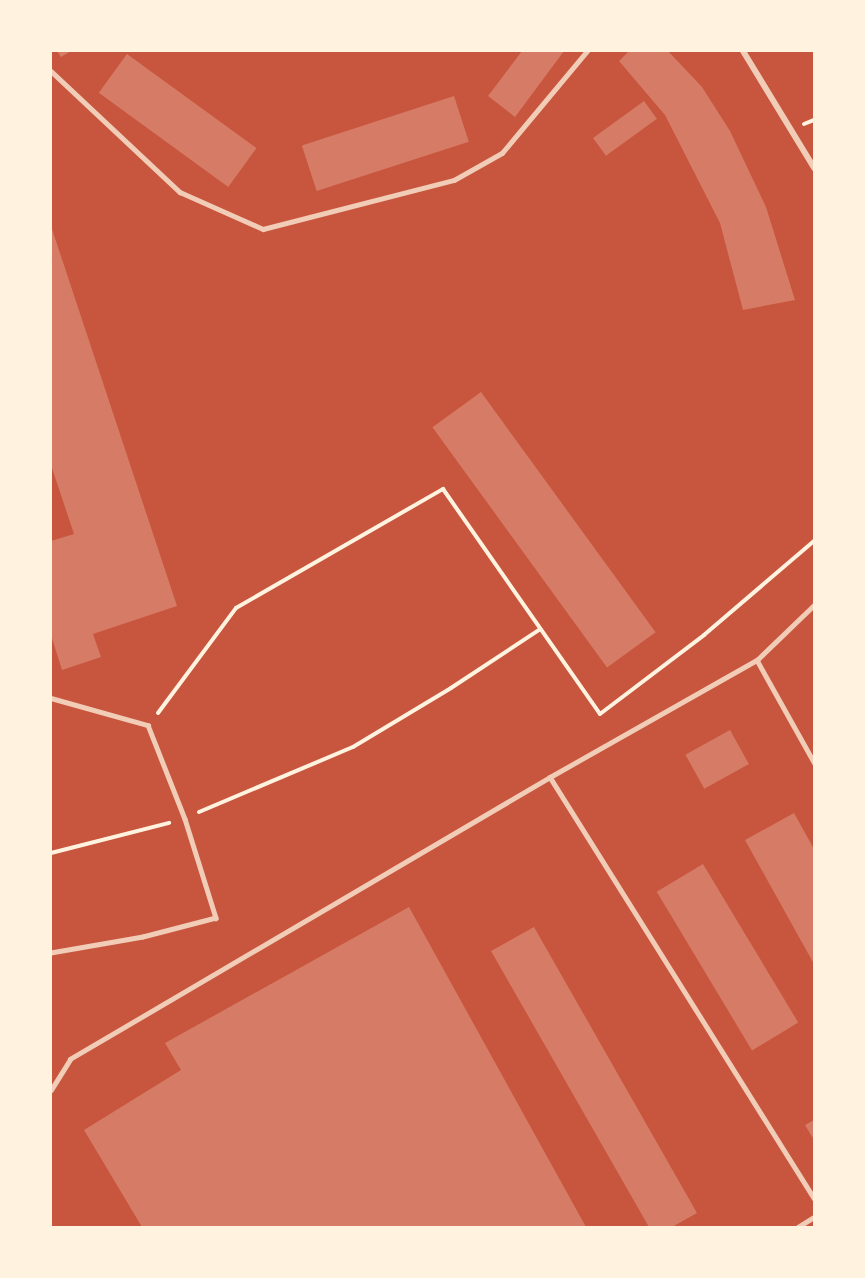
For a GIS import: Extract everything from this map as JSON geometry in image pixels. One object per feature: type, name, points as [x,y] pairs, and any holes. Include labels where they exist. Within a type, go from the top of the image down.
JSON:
[{"type":"street","points":[[743,51],[814,168]]},
{"type":"lane","points":[[51,71],[180,192],[263,230],[454,180],[502,153],[587,51]]},
{"type":"lane","points":[[51,1090],[70,1059],[550,777],[758,660],[814,605]]},
{"type":"lane","points":[[758,660],[814,762]]},
{"type":"lane","points":[[51,698],[148,725],[185,819],[216,918],[143,937],[51,953]]},
{"type":"lane","points":[[550,777],[814,1198]]},
{"type":"lane","points":[[798,1227],[814,1217]]},
{"type":"path","points":[[148,725],[236,608],[443,489],[539,630],[600,714],[704,635],[814,541]]},
{"type":"path","points":[[51,853],[185,819],[353,747],[452,688],[539,630]]},
{"type":"building","points":[[57,51],[71,51],[61,57]]},
{"type":"building","points":[[522,51],[564,51],[515,117],[488,96]]},
{"type":"building","points":[[629,51],[668,51],[702,87],[730,131],[766,207],[795,300],[743,310],[720,223],[665,115],[619,61]]},
{"type":"building","points":[[127,54],[256,148],[228,187],[99,93]]},
{"type":"building","points":[[454,96],[469,142],[317,191],[302,145]]},
{"type":"building","points":[[644,101],[657,119],[606,156],[593,138]]},
{"type":"building","points":[[51,226],[177,606],[93,634],[101,657],[62,670],[51,635],[51,541],[74,534],[51,465]]},
{"type":"building","points":[[481,392],[656,632],[607,668],[432,427]]},
{"type":"building","points":[[730,730],[749,764],[704,789],[685,755]]},
{"type":"building","points":[[794,813],[814,849],[814,964],[745,840]]},
{"type":"building","points":[[703,864],[798,1023],[752,1050],[657,892]]},
{"type":"building","points":[[409,907],[586,1227],[142,1227],[84,1130],[181,1070],[165,1043]]},
{"type":"building","points":[[534,927],[697,1213],[672,1227],[649,1227],[491,951]]},
{"type":"building","points":[[814,1120],[814,1140],[805,1125]]}]
